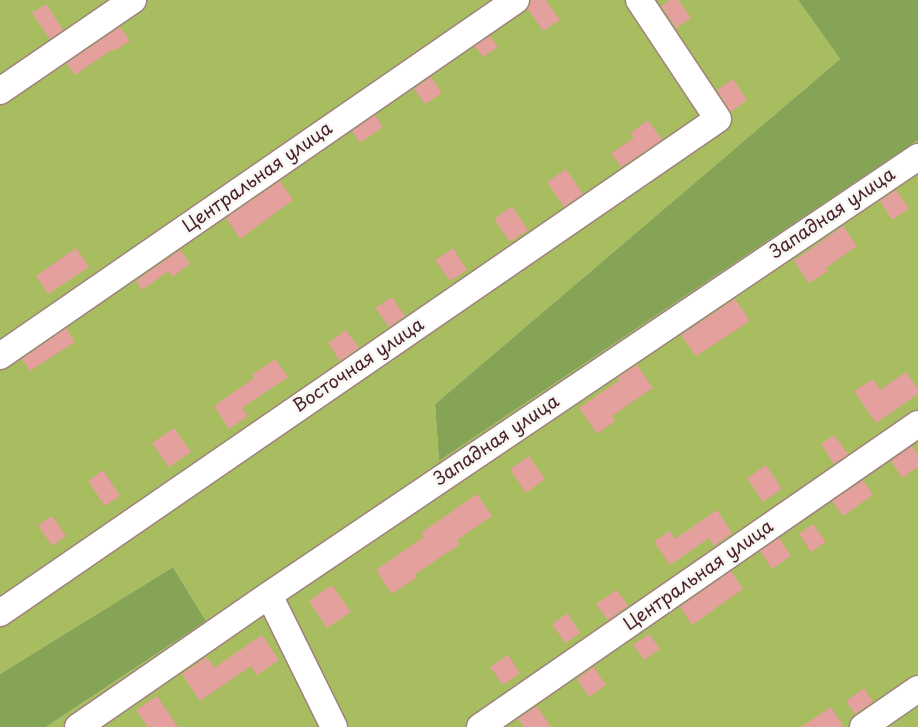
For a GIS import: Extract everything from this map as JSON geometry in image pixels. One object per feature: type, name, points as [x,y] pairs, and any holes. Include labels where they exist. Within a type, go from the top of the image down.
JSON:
[{"type":"street","points":[[0,91],[133,0]]},
{"type":"street","name":"Центральная улица","points":[[0,356],[516,0]]},
{"type":"street","name":"Восточная улица","points":[[0,612],[718,119],[639,0]]},
{"type":"street","name":"Западная улица","points":[[78,727],[268,595],[918,156]]},
{"type":"street","name":"Центральная улица","points":[[480,727],[918,424]]},
{"type":"street","points":[[268,595],[334,727]]},
{"type":"street","points":[[863,727],[918,689]]},
{"type":"green space","points":[[0,0],[798,0],[840,59],[435,404],[439,461],[918,140],[918,727],[46,727],[206,621],[173,567],[0,674]]},
{"type":"green space","points":[[798,0],[918,0],[918,140],[439,461],[435,404],[840,59]]},
{"type":"green space","points":[[173,567],[206,621],[46,727],[0,727],[0,674]]},
{"type":"building","points":[[531,0],[546,0],[560,20],[543,31],[528,9]]},
{"type":"building","points":[[670,0],[678,0],[691,18],[676,28],[661,6]]},
{"type":"building","points":[[46,4],[63,30],[50,39],[32,13]]},
{"type":"building","points":[[120,27],[130,41],[114,51],[113,49],[75,75],[67,63]]},
{"type":"building","points":[[490,36],[498,47],[483,57],[475,46]]},
{"type":"building","points":[[431,77],[442,93],[425,104],[414,89]]},
{"type":"building","points":[[733,79],[747,100],[731,112],[717,90]]},
{"type":"building","points":[[375,115],[383,127],[360,143],[352,131]]},
{"type":"building","points":[[648,120],[662,140],[621,167],[611,153],[634,138],[630,133]]},
{"type":"building","points":[[566,169],[583,194],[564,207],[547,182]]},
{"type":"building","points":[[280,181],[293,200],[240,239],[226,218]]},
{"type":"building","points":[[896,190],[909,209],[892,220],[880,201]]},
{"type":"building","points":[[512,206],[528,230],[510,242],[494,219]]},
{"type":"building","points":[[843,226],[857,246],[826,268],[828,271],[809,283],[794,261]]},
{"type":"building","points":[[76,248],[89,267],[48,294],[36,276]]},
{"type":"building","points":[[453,248],[467,270],[450,281],[435,260]]},
{"type":"building","points":[[180,250],[190,264],[172,277],[169,271],[142,290],[136,281]]},
{"type":"building","points":[[392,297],[405,316],[389,327],[375,308]]},
{"type":"building","points":[[735,299],[750,321],[696,356],[681,335]]},
{"type":"building","points":[[66,328],[75,342],[30,371],[22,359]]},
{"type":"building","points":[[346,330],[359,348],[340,361],[328,343]]},
{"type":"building","points":[[275,359],[288,377],[242,408],[248,416],[229,429],[214,406],[254,378],[252,375]]},
{"type":"building","points":[[637,365],[653,388],[612,416],[615,421],[597,434],[579,408],[620,380],[618,377]]},
{"type":"building","points":[[906,372],[918,389],[918,394],[876,423],[854,391],[873,379],[880,390]]},
{"type":"building","points":[[174,428],[191,452],[169,467],[152,443]]},
{"type":"building","points":[[834,435],[848,454],[834,464],[821,444]]},
{"type":"building","points":[[912,446],[918,455],[918,467],[902,478],[891,461]]},
{"type":"building","points":[[529,456],[545,479],[526,493],[510,469]]},
{"type":"building","points":[[766,465],[782,489],[763,502],[747,478]]},
{"type":"building","points":[[103,470],[120,496],[105,506],[88,481]]},
{"type":"building","points":[[863,480],[873,495],[843,516],[832,501]]},
{"type":"building","points":[[477,494],[492,516],[457,540],[460,544],[414,575],[416,578],[392,594],[376,570],[424,537],[421,533]]},
{"type":"building","points":[[717,510],[732,533],[714,546],[709,538],[670,565],[654,541],[670,531],[675,539]]},
{"type":"building","points":[[52,516],[66,536],[52,546],[38,525]]},
{"type":"building","points":[[813,524],[826,542],[811,552],[799,534]]},
{"type":"building","points":[[779,538],[791,556],[772,569],[760,551]]},
{"type":"building","points":[[731,571],[743,589],[692,625],[680,607]]},
{"type":"building","points":[[332,585],[351,612],[327,628],[309,601]]},
{"type":"building","points":[[617,590],[628,606],[608,620],[596,604]]},
{"type":"building","points":[[567,613],[580,633],[565,643],[552,624]]},
{"type":"building","points":[[649,634],[660,649],[644,660],[633,645]]},
{"type":"building","points":[[262,635],[279,660],[257,675],[251,666],[200,701],[182,674],[207,657],[214,668]]},
{"type":"building","points":[[508,655],[520,673],[503,685],[490,667]]},
{"type":"building","points":[[594,667],[606,685],[589,697],[577,679]]},
{"type":"building","points":[[864,688],[873,702],[855,714],[846,701]]},
{"type":"building","points":[[157,696],[178,727],[148,727],[136,710]]},
{"type":"building","points":[[537,706],[551,727],[524,727],[518,719]]},
{"type":"building","points":[[831,707],[844,727],[801,727]]}]
